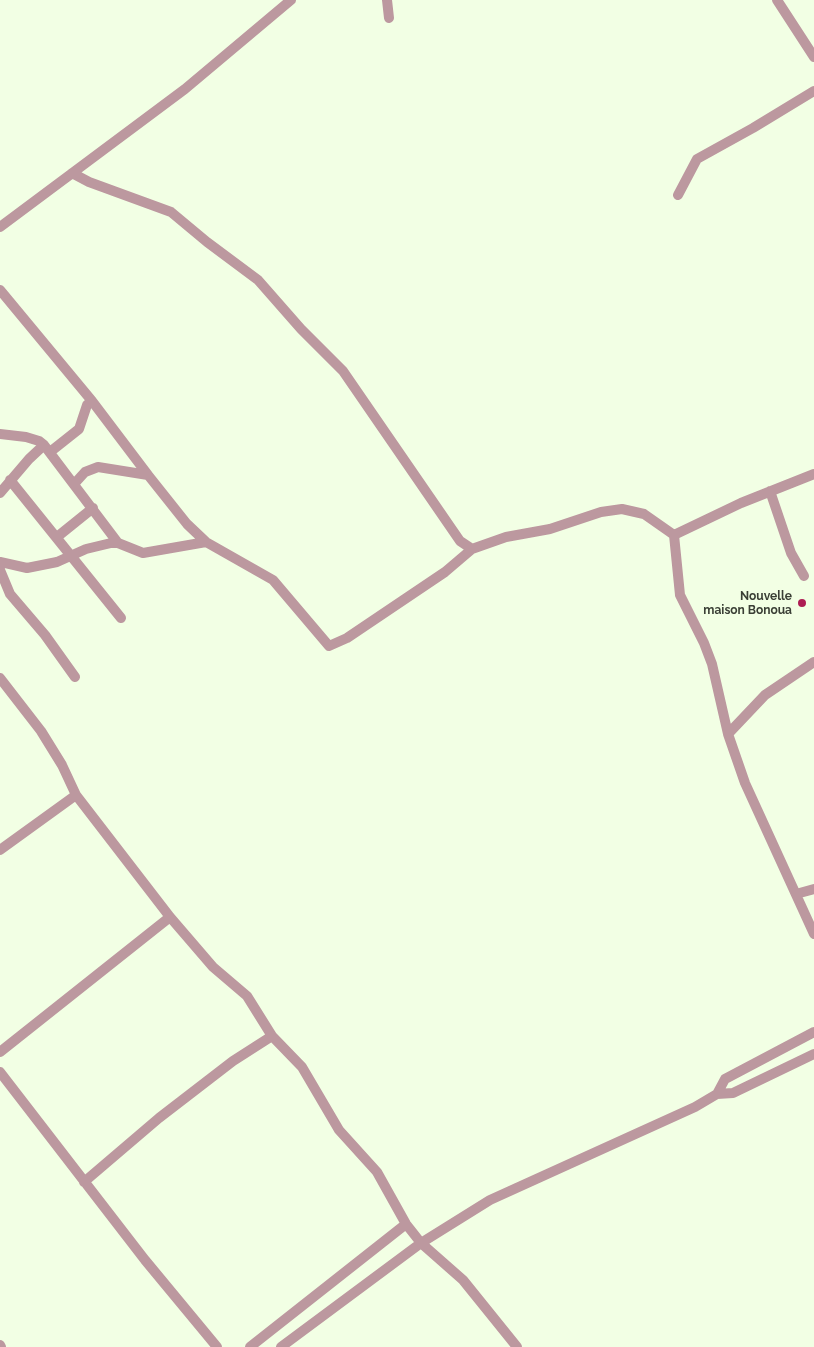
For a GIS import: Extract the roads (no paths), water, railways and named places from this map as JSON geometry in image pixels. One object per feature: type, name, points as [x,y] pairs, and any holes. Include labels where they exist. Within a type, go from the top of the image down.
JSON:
[{"type":"street","points":[[0,227],[185,89],[291,0]]},
{"type":"street","points":[[387,0],[389,18]]},
{"type":"street","points":[[777,0],[814,57]]},
{"type":"street","points":[[678,195],[696,158],[814,91]]},
{"type":"street","points":[[72,173],[89,182],[171,212],[258,280],[343,372],[373,418],[422,484],[460,540],[472,549]]},
{"type":"street","points":[[0,290],[92,401],[186,524],[206,542],[273,580],[329,646],[347,638],[445,572],[472,549],[506,537],[550,529],[601,512],[622,509],[644,514],[674,535],[680,595],[704,643],[712,664],[728,734],[745,783],[814,934]]},
{"type":"street","points":[[92,401],[87,405],[78,429],[47,449],[4,485],[57,537],[121,618]]},
{"type":"street","points":[[0,434],[35,439],[47,449],[75,483],[118,543]]},
{"type":"street","points":[[75,483],[85,472],[98,467],[148,475]]},
{"type":"street","points":[[674,535],[770,491],[814,474]]},
{"type":"street","points":[[770,491],[791,553],[804,576]]},
{"type":"street","points":[[57,537],[93,508]]},
{"type":"street","points":[[0,562],[27,568],[57,562],[86,549],[118,543],[143,553],[206,542]]},
{"type":"street","points":[[0,570],[10,594],[45,634],[75,676]]},
{"type":"street","points":[[728,734],[765,695],[814,662]]},
{"type":"street","points":[[0,678],[41,731],[62,765],[76,795],[170,917],[214,967],[247,996],[272,1036],[293,1056],[312,1081],[343,1135],[377,1172],[406,1224],[421,1243],[463,1280],[517,1347]]},
{"type":"street","points":[[0,850],[76,795]]},
{"type":"street","points":[[796,894],[814,889]]},
{"type":"street","points":[[0,1052],[170,917]]},
{"type":"street","points":[[717,1094],[726,1079],[814,1032]]},
{"type":"street","points":[[84,1182],[158,1118],[234,1061],[272,1036]]},
{"type":"street","points":[[281,1347],[421,1243],[490,1200],[695,1107],[717,1094],[734,1093],[814,1054]]},
{"type":"street","points":[[0,1072],[84,1182],[217,1347]]},
{"type":"street","points":[[250,1347],[406,1224]]},
{"type":"place","name":"Nouvelle maison Bonoua","points":[[802,603]]}]
